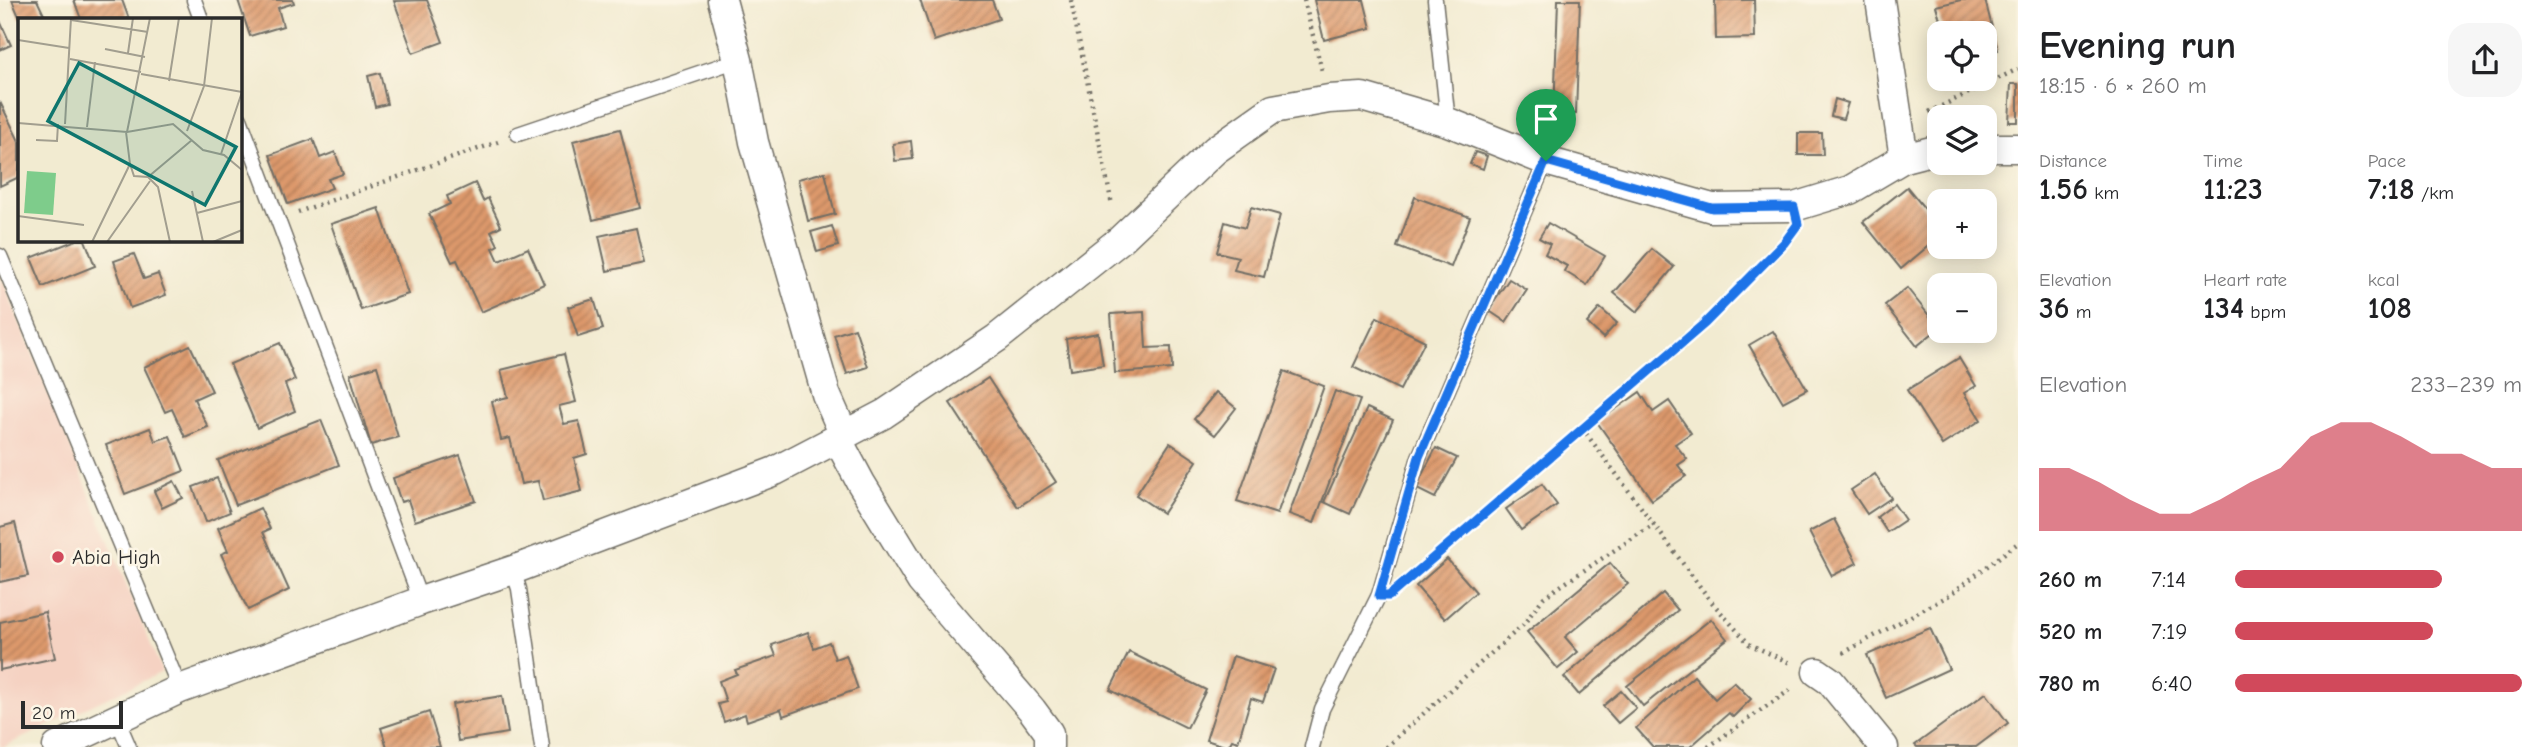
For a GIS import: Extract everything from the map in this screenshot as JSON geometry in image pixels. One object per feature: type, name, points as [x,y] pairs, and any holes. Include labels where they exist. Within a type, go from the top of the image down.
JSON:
[{"type":"street","points":[[722,0],[738,60],[754,142],[826,394],[840,437],[860,483],[921,581],[1032,710],[1054,742]]},
{"type":"street","points":[[1880,0],[1904,158]]},
{"type":"street","points":[[57,747],[180,689],[513,570],[775,471],[884,414],[997,338],[1120,240],[1215,150],[1273,109],[1329,99],[1362,97],[1448,122],[1546,161],[1712,208],[1794,207],[1850,190],[1904,158],[1927,152]]},
{"type":"street","points":[[1997,148],[2018,148]]},
{"type":"street","points":[[1817,672],[1830,681],[1884,747]]},
{"type":"lane","points":[[194,0],[201,18]]},
{"type":"lane","points":[[1435,0],[1448,122]]},
{"type":"lane","points":[[519,134],[738,60]]},
{"type":"lane","points":[[242,125],[421,601]]},
{"type":"lane","points":[[1312,747],[1322,709],[1379,596],[1419,457],[1546,161]]},
{"type":"lane","points":[[0,257],[180,689]]},
{"type":"lane","points":[[513,570],[519,589],[542,747]]},
{"type":"lane","points":[[117,719],[129,747]]},
{"type":"path","points":[[1071,0],[1120,240]]},
{"type":"path","points":[[1304,0],[1329,99]]},
{"type":"path","points":[[1900,126],[2018,69]]},
{"type":"path","points":[[278,219],[519,134]]},
{"type":"path","points":[[1379,596],[1389,596],[1705,323],[1784,243],[1798,224],[1794,207]]},
{"type":"path","points":[[1582,428],[1710,600],[1749,644],[1817,672]]},
{"type":"path","points":[[1387,747],[1523,625],[1544,597],[1654,524]]},
{"type":"path","points":[[1708,747],[1829,662],[1948,596],[2018,543]]},
{"type":"shaded area","name":"Abia High","points":[[0,274],[162,672],[3,747],[0,747]]},
{"type":"building","points":[[12,0],[37,0],[46,18],[20,18]]},
{"type":"building","points":[[74,0],[122,0],[129,18],[81,18]]},
{"type":"building","points":[[238,0],[293,0],[294,3],[278,8],[283,26],[250,36]]},
{"type":"building","points":[[427,0],[443,42],[413,53],[394,1]]},
{"type":"building","points":[[920,0],[992,0],[999,19],[934,41]]},
{"type":"building","points":[[1314,0],[1364,0],[1371,28],[1324,40]]},
{"type":"building","points":[[1558,0],[1580,0],[1576,114],[1554,114]]},
{"type":"building","points":[[1715,0],[1754,0],[1755,38],[1716,39]]},
{"type":"building","points":[[1961,0],[1985,0],[1990,21],[1940,21],[1936,6]]},
{"type":"building","points":[[0,21],[11,45],[0,50]]},
{"type":"building","points":[[380,73],[387,104],[375,107],[368,76]]},
{"type":"building","points":[[2011,84],[2018,84],[2018,122],[2009,122]]},
{"type":"building","points":[[1835,99],[1848,103],[1843,119],[1831,116]]},
{"type":"building","points":[[0,102],[18,139],[18,177],[0,186]]},
{"type":"building","points":[[620,129],[640,208],[593,220],[573,141]]},
{"type":"building","points":[[1798,133],[1822,133],[1823,155],[1798,155]]},
{"type":"building","points":[[313,139],[320,158],[335,152],[343,174],[328,179],[332,188],[288,204],[270,155]]},
{"type":"building","points":[[911,141],[913,159],[895,161],[893,144]]},
{"type":"building","points":[[1475,152],[1487,156],[1483,169],[1470,164]]},
{"type":"building","points":[[825,172],[835,214],[808,221],[798,179]]},
{"type":"building","points":[[475,183],[483,201],[488,198],[501,226],[491,231],[498,245],[493,248],[499,261],[528,248],[544,284],[481,312],[457,260],[452,262],[429,214],[450,204],[447,196]]},
{"type":"building","points":[[1907,187],[1927,211],[1927,247],[1901,269],[1863,222]]},
{"type":"building","points":[[1415,197],[1470,217],[1451,267],[1397,247]]},
{"type":"building","points":[[1251,207],[1280,215],[1264,277],[1234,270],[1238,257],[1217,252],[1225,222],[1245,228]]},
{"type":"building","points":[[379,208],[408,294],[361,310],[331,224]]},
{"type":"building","points":[[1548,223],[1605,256],[1587,285],[1564,271],[1567,266],[1545,254],[1550,244],[1539,238]]},
{"type":"building","points":[[832,226],[838,246],[817,252],[811,232]]},
{"type":"building","points":[[636,228],[644,263],[607,271],[599,236]]},
{"type":"building","points":[[71,242],[86,242],[95,266],[43,287],[31,258]]},
{"type":"building","points":[[1652,249],[1674,267],[1637,312],[1614,293]]},
{"type":"building","points":[[134,254],[144,279],[158,274],[166,295],[130,308],[114,261]]},
{"type":"building","points":[[1509,279],[1527,290],[1506,322],[1488,310]]},
{"type":"building","points":[[1907,288],[1927,313],[1927,338],[1917,346],[1885,305]]},
{"type":"building","points":[[594,299],[603,329],[578,337],[568,307]]},
{"type":"building","points":[[1600,308],[1617,323],[1603,338],[1587,323]]},
{"type":"building","points":[[1144,312],[1146,348],[1171,347],[1172,369],[1115,373],[1111,314]]},
{"type":"building","points":[[1377,317],[1425,341],[1400,390],[1353,367]]},
{"type":"building","points":[[855,328],[868,367],[847,374],[834,335]]},
{"type":"building","points":[[1773,331],[1807,389],[1783,402],[1749,345]]},
{"type":"building","points":[[1098,333],[1103,365],[1070,370],[1066,339]]},
{"type":"building","points":[[280,343],[295,380],[285,384],[295,411],[257,428],[230,364]]},
{"type":"building","points":[[190,345],[212,391],[194,399],[208,427],[185,437],[172,409],[165,412],[144,367]]},
{"type":"building","points":[[564,354],[576,402],[559,406],[564,424],[579,421],[587,454],[574,458],[582,491],[543,501],[538,481],[521,484],[510,438],[501,440],[492,401],[508,397],[501,370]]},
{"type":"building","points":[[1959,358],[1976,386],[1964,393],[1981,420],[1942,445],[1907,390]]},
{"type":"building","points":[[377,366],[398,437],[371,445],[350,374]]},
{"type":"building","points":[[1284,371],[1324,386],[1277,514],[1237,501]]},
{"type":"building","points":[[988,378],[1056,482],[1018,507],[950,403]]},
{"type":"building","points":[[1335,391],[1360,400],[1314,523],[1289,514]]},
{"type":"building","points":[[1216,392],[1236,408],[1215,435],[1194,419]]},
{"type":"building","points":[[1640,392],[1653,412],[1669,401],[1691,433],[1675,444],[1687,459],[1678,465],[1686,476],[1652,500],[1597,422]]},
{"type":"building","points":[[1367,408],[1393,420],[1350,514],[1324,502]]},
{"type":"building","points":[[321,420],[339,465],[236,505],[218,460]]},
{"type":"building","points":[[150,428],[155,441],[170,436],[184,471],[125,494],[106,445]]},
{"type":"building","points":[[1170,443],[1197,461],[1163,513],[1136,495]]},
{"type":"building","points":[[1436,448],[1457,458],[1435,498],[1415,488]]},
{"type":"building","points":[[460,455],[476,501],[415,521],[408,500],[401,502],[393,478]]},
{"type":"building","points":[[1875,474],[1891,498],[1867,514],[1851,490]]},
{"type":"building","points":[[217,478],[230,512],[206,522],[193,487]]},
{"type":"building","points":[[174,481],[183,498],[162,508],[154,491]]},
{"type":"building","points":[[1542,484],[1557,505],[1521,530],[1506,509]]},
{"type":"building","points":[[1894,504],[1905,520],[1887,532],[1877,517]]},
{"type":"building","points":[[260,508],[270,529],[263,532],[289,590],[248,610],[221,554],[228,551],[218,528]]},
{"type":"building","points":[[1834,519],[1857,563],[1832,576],[1809,532]]},
{"type":"building","points":[[15,523],[28,576],[0,582],[0,527]]},
{"type":"building","points":[[1447,559],[1476,592],[1445,619],[1416,586]]},
{"type":"building","points":[[1610,563],[1628,584],[1565,637],[1578,652],[1558,669],[1527,632]]},
{"type":"building","points":[[1663,593],[1678,610],[1579,695],[1564,677]]},
{"type":"building","points":[[45,612],[55,658],[0,670],[0,622]]},
{"type":"building","points":[[1711,619],[1727,639],[1643,706],[1627,686]]},
{"type":"building","points":[[1930,628],[1949,669],[1886,698],[1867,655]]},
{"type":"building","points":[[808,632],[814,648],[829,642],[835,659],[846,655],[858,689],[783,716],[781,709],[747,721],[745,714],[724,722],[718,704],[726,702],[719,681],[737,674],[735,670],[776,656],[772,645]]},
{"type":"building","points":[[1129,652],[1206,690],[1187,728],[1110,690]]},
{"type":"building","points":[[1233,656],[1274,669],[1263,702],[1251,698],[1238,742],[1232,740],[1228,747],[1206,740]]},
{"type":"building","points":[[1694,676],[1715,699],[1734,682],[1751,699],[1733,717],[1729,713],[1690,747],[1653,747],[1636,728]]},
{"type":"building","points":[[1621,691],[1636,708],[1618,723],[1603,706]]},
{"type":"building","points":[[1986,693],[2008,723],[1976,747],[1915,745]]},
{"type":"building","points":[[502,696],[508,733],[458,741],[452,704]]},
{"type":"building","points":[[429,712],[440,747],[387,747],[381,728]]},
{"type":"place","name":"Abia High","points":[[58,557]]},
{"type":"route","points":[[1546,161],[1712,208],[1794,207],[1798,224],[1784,243],[1705,323],[1389,596],[1379,596],[1419,457],[1546,161]]}]
